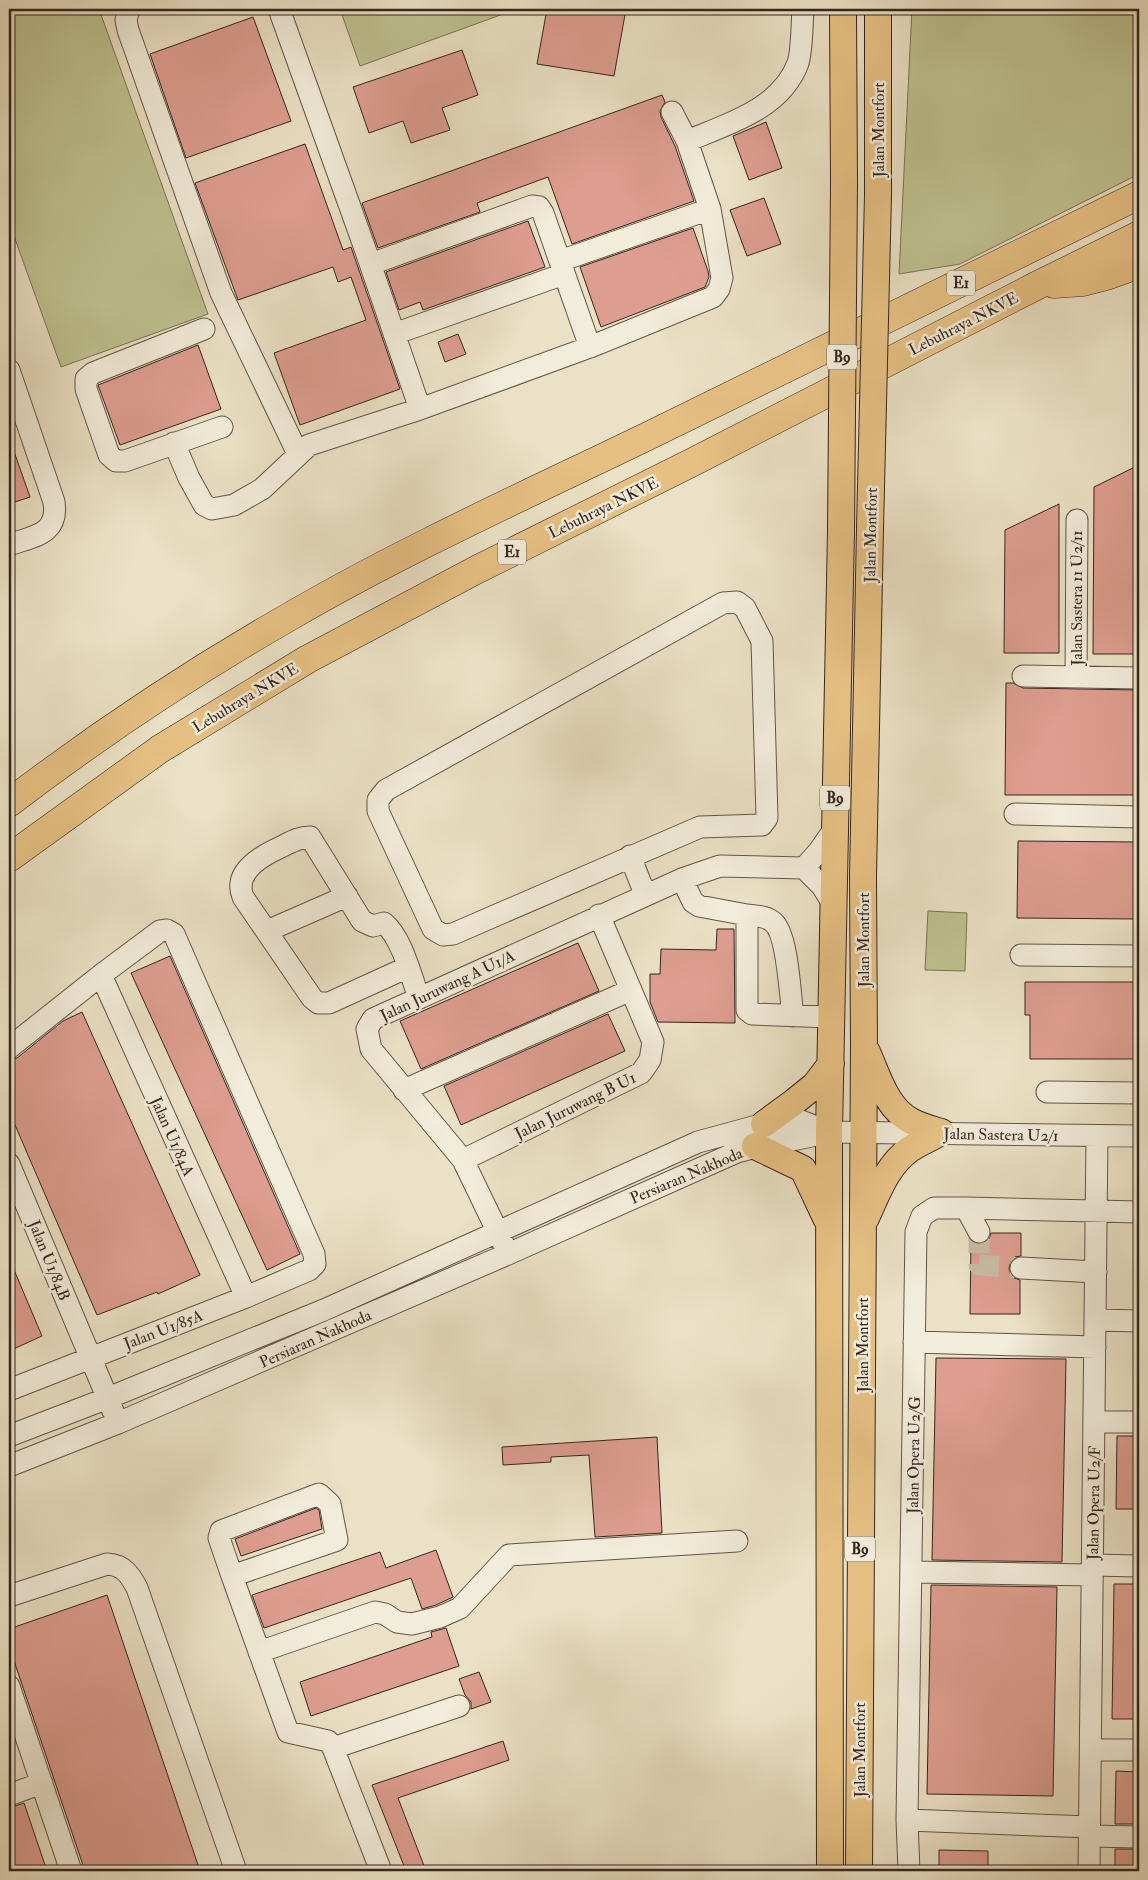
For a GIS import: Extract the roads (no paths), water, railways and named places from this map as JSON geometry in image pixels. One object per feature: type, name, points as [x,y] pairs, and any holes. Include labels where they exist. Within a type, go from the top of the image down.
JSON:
[{"type":"highway","points":[[1129,200],[1129,187],[1139,174]]},
{"type":"highway","name":"E1","points":[[9,802],[111,728],[192,674],[300,611],[393,561],[526,494],[1129,200]]},
{"type":"highway","name":"Lebuhraya NKVE","points":[[9,858],[160,749],[308,659],[478,569],[1139,235]]},
{"type":"highway","points":[[1038,285],[1083,282],[1139,264]]},
{"type":"main road","name":"Jalan Montfort","points":[[830,1860],[830,1132],[834,828],[841,531],[844,183],[843,9]]},
{"type":"main road","name":"Jalan Montfort","points":[[859,1871],[864,1045],[863,877],[878,195],[878,9]]},
{"type":"main road","points":[[864,1045],[889,1100],[898,1111],[910,1121],[941,1132]]},
{"type":"main road","points":[[830,1228],[802,1169],[759,1135],[815,1085],[831,1064]]},
{"type":"main road","points":[[862,1226],[883,1180],[896,1162],[909,1150],[941,1132]]},
{"type":"main road","points":[[816,1871],[830,1860]]},
{"type":"street","points":[[129,9],[126,20],[128,30],[221,293],[298,454]]},
{"type":"street","points":[[279,9],[371,264],[420,409]]},
{"type":"street","points":[[687,141],[754,112],[774,97],[790,80],[799,61],[803,9]]},
{"type":"street","points":[[174,443],[189,478],[204,505],[212,509],[234,505],[262,489],[310,445],[420,409],[590,347],[713,297],[719,289],[722,278],[710,209],[687,141],[672,112]]},
{"type":"street","points":[[371,264],[532,206],[539,207],[543,213],[590,347]]},
{"type":"street","points":[[394,334],[710,209]]},
{"type":"street","points":[[204,329],[93,373],[86,379],[86,389],[109,455],[116,461],[125,461],[222,427]]},
{"type":"street","points":[[9,370],[54,502],[56,513],[50,528],[9,544]]},
{"type":"street","name":"Jalan Sastera 11 U2/11","points":[[1076,520],[1076,677]]},
{"type":"street","points":[[737,602],[746,608],[762,641],[767,818],[762,824],[700,827],[630,856],[453,934],[443,934],[433,929],[378,811],[378,800],[386,790],[706,613],[723,604],[737,602]]},
{"type":"street","points":[[1023,676],[1139,678]]},
{"type":"street","points":[[1015,814],[1139,817]]},
{"type":"street","points":[[833,904],[822,886],[804,868],[819,851],[834,828]]},
{"type":"street","points":[[408,967],[329,1003],[318,1003],[312,998],[243,897],[240,884],[247,869],[263,855],[301,837],[310,837],[362,921],[373,926],[384,923],[392,930],[408,967],[419,998]]},
{"type":"street","points":[[630,856],[645,894]]},
{"type":"street","name":"Jalan Juruwang A U1/A","points":[[508,1254],[463,1160],[371,1049],[368,1029],[373,1019],[682,878],[720,866],[804,868]]},
{"type":"street","points":[[682,878],[693,902],[699,906],[763,917],[773,922],[780,930],[784,943],[793,1016]]},
{"type":"street","points":[[267,931],[346,896]]},
{"type":"street","name":"Jalan Juruwang B U1","points":[[463,1160],[641,1073],[650,1060],[653,1042],[599,915]]},
{"type":"street","points":[[747,915],[747,1010],[752,1014],[831,1018]]},
{"type":"street","name":"Jalan U1/85A","points":[[9,1390],[246,1297],[309,1270],[315,1264],[314,1254],[174,934],[167,930],[160,931],[101,975]]},
{"type":"street","points":[[1021,955],[1139,956]]},
{"type":"street","points":[[9,1048],[101,975]]},
{"type":"street","name":"Jalan U1/84A","points":[[101,975],[246,1297]]},
{"type":"street","points":[[404,1090],[630,990]]},
{"type":"street","points":[[1047,1092],[1139,1094]]},
{"type":"street","name":"Jalan Sastera U2/1","points":[[830,1132],[1139,1136]]},
{"type":"street","name":"Persiaran Nakhoda","points":[[9,1436],[324,1310],[698,1142],[759,1135],[801,1139],[830,1132]]},
{"type":"street","name":"Persiaran Nakhoda","points":[[9,1466],[118,1423],[508,1254],[737,1152],[759,1135]]},
{"type":"street","name":"Jalan Opera U2/F","points":[[1089,1871],[1098,1136]]},
{"type":"street","name":"Jalan U1/84B","points":[[9,1164],[118,1423]]},
{"type":"street","name":"Jalan Opera U2/G","points":[[908,1871],[907,1820],[916,1232],[922,1216],[934,1208],[1097,1209],[1139,1212]]},
{"type":"street","points":[[966,1208],[979,1232]]},
{"type":"street","points":[[1020,1268],[1096,1272]]},
{"type":"street","points":[[1096,1320],[1139,1321]]},
{"type":"street","points":[[914,1342],[1095,1347]]},
{"type":"street","points":[[1094,1422],[1139,1422]]},
{"type":"street","points":[[232,1576],[337,1540],[330,1504],[319,1494],[222,1531],[219,1538],[232,1576],[259,1652],[288,1732],[328,1741],[334,1748],[379,1870]]},
{"type":"street","points":[[259,1652],[374,1612],[385,1614],[397,1622],[412,1624],[440,1617],[460,1608],[509,1556],[737,1541]]},
{"type":"street","points":[[9,1596],[107,1564],[116,1565],[128,1573],[137,1588],[236,1871]]},
{"type":"street","points":[[911,1572],[1092,1570],[1139,1566]]},
{"type":"street","points":[[9,1686],[71,1871]]},
{"type":"street","points":[[334,1748],[459,1706]]},
{"type":"street","points":[[1091,1750],[1139,1750]]},
{"type":"street","points":[[9,1795],[42,1783]]},
{"type":"street","points":[[907,1820],[1090,1831],[1139,1837]]},
{"type":"tunnel","points":[[979,1232],[979,1265],[1021,1268]]}]
